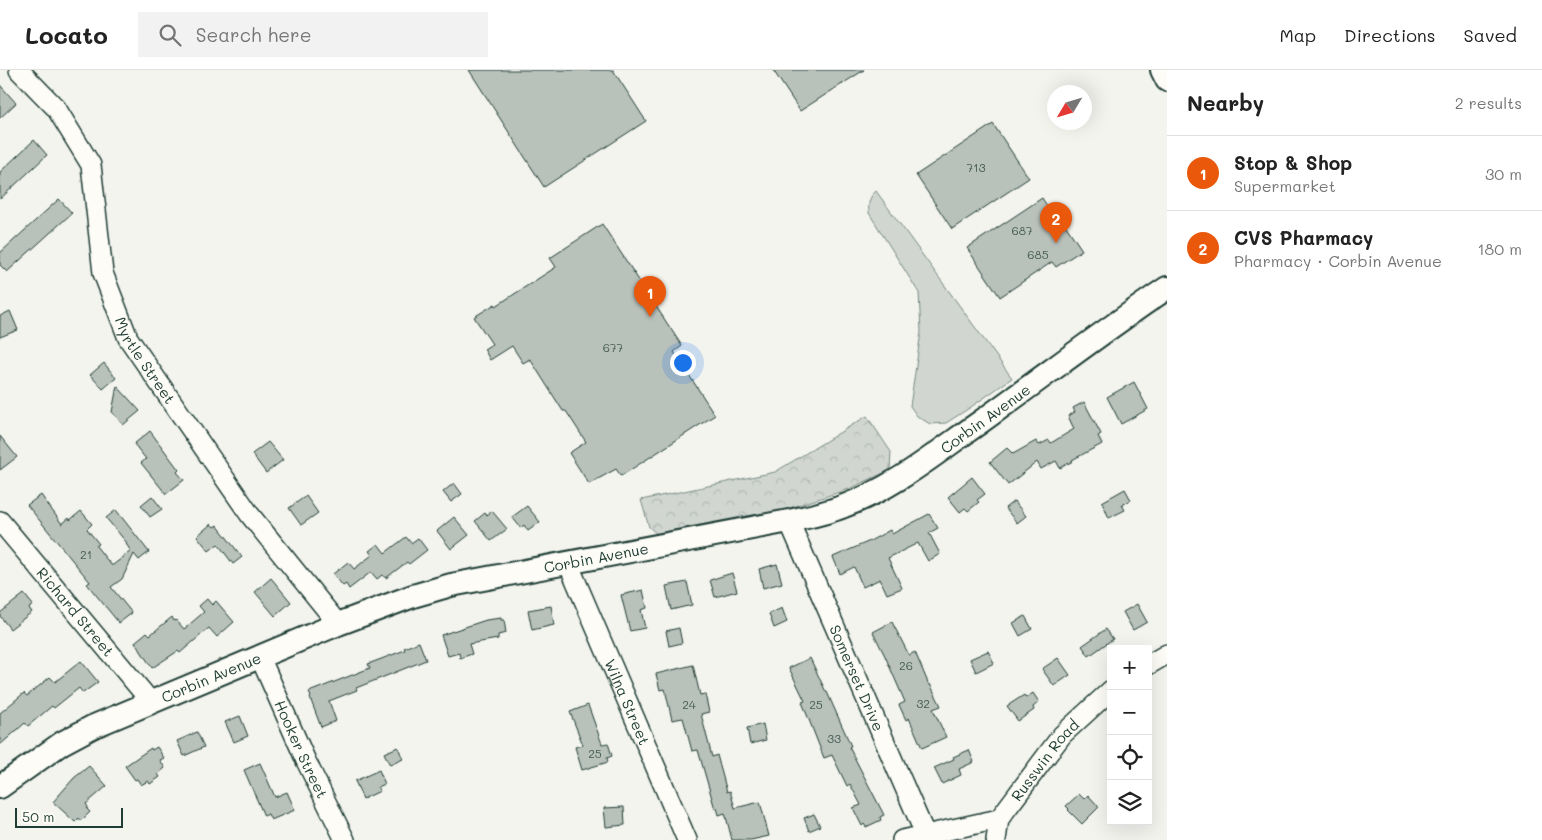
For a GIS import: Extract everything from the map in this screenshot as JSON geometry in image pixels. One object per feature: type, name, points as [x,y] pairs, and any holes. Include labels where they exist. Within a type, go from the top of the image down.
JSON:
[{"type":"main road","points":[[1162,70],[1167,80]]},
{"type":"main road","name":"Corbin Avenue","points":[[0,787],[76,735],[338,624],[431,590],[790,521],[844,507],[905,475],[1167,288]]},
{"type":"street","name":"Myrtle Street","points":[[19,70],[56,108],[91,165],[103,273],[128,338],[250,515],[338,624]]},
{"type":"street","name":"Richard Street","points":[[0,521],[151,702]]},
{"type":"street","name":"Somerset Drive","points":[[790,521],[925,834]]},
{"type":"street","name":"Wilna Street","points":[[568,563],[687,840]]},
{"type":"street","points":[[1152,663],[1167,654]]},
{"type":"street","name":"Hooker Street","points":[[260,658],[306,761],[345,840]]},
{"type":"street","name":"Russwin Road","points":[[996,840],[999,819],[1062,735],[1107,694]]},
{"type":"street","points":[[902,840],[999,819]]},
{"type":"green space","points":[[876,191],[1012,378],[946,423],[930,424],[917,416],[910,406],[921,332],[919,293],[869,213],[870,201]]},
{"type":"green space","points":[[867,416],[891,452],[890,470],[849,489],[755,519],[658,535],[649,527],[641,500],[775,472]]},
{"type":"building","points":[[469,70],[613,70],[646,121],[544,187]]},
{"type":"building","points":[[773,70],[864,70],[800,111]]},
{"type":"building","points":[[0,85],[16,103],[0,118]]},
{"type":"building","points":[[993,124],[1029,178],[952,229],[916,175]]},
{"type":"building","points":[[34,140],[47,155],[0,199],[0,172]]},
{"type":"building","points":[[1042,198],[1058,223],[1062,220],[1082,250],[1056,267],[1052,262],[1000,297],[967,248]]},
{"type":"building","points":[[59,199],[72,213],[7,272],[0,265],[0,253]]},
{"type":"building","points":[[602,224],[682,346],[674,352],[715,415],[621,476],[616,469],[589,484],[569,453],[586,442],[566,411],[563,411],[530,359],[523,363],[512,346],[490,360],[484,349],[492,344],[474,317],[495,304],[496,306],[556,267],[550,258]]},
{"type":"building","points":[[10,311],[18,330],[0,337],[0,316]]},
{"type":"building","points":[[104,363],[116,378],[103,389],[90,375]]},
{"type":"building","points":[[1134,382],[1148,409],[1121,424],[1107,397]]},
{"type":"building","points":[[117,386],[140,411],[123,425],[112,412]]},
{"type":"building","points":[[1084,402],[1101,434],[1098,436],[1102,444],[1060,468],[1056,461],[1041,469],[1037,462],[1008,485],[990,462],[1007,448],[1013,454],[1036,441],[1039,445],[1049,440],[1051,443],[1074,429],[1068,416],[1075,412],[1073,408]]},
{"type":"building","points":[[150,431],[179,470],[177,472],[184,480],[166,494],[141,463],[146,459],[134,444]]},
{"type":"building","points":[[0,436],[17,457],[0,470]]},
{"type":"building","points":[[268,442],[283,460],[266,473],[252,454]]},
{"type":"building","points":[[972,477],[985,494],[968,511],[965,508],[960,512],[948,497]]},
{"type":"building","points":[[454,483],[462,494],[451,502],[443,492]]},
{"type":"building","points":[[1125,489],[1131,500],[1122,505],[1125,510],[1109,518],[1102,502]]},
{"type":"building","points":[[41,495],[62,524],[81,511],[92,524],[87,529],[99,544],[96,546],[111,565],[131,551],[127,543],[106,518],[116,510],[149,552],[139,560],[134,554],[122,579],[111,587],[132,613],[119,623],[87,584],[90,582],[27,505]]},
{"type":"building","points":[[152,496],[162,509],[150,517],[141,505]]},
{"type":"building","points":[[306,496],[318,513],[301,525],[289,508]]},
{"type":"building","points":[[1014,501],[1026,516],[1017,523],[1005,508]]},
{"type":"building","points":[[527,506],[540,522],[528,531],[524,525],[521,528],[512,517]]},
{"type":"building","points":[[492,511],[507,529],[491,541],[475,521],[485,513],[487,515]]},
{"type":"building","points":[[929,514],[938,528],[929,533],[940,554],[928,561],[918,543],[888,558],[902,588],[887,594],[880,579],[863,587],[854,567],[840,574],[833,557],[890,530],[892,534]]},
{"type":"building","points":[[454,517],[469,535],[451,549],[437,531]]},
{"type":"building","points":[[211,524],[214,527],[217,525],[242,557],[233,564],[218,544],[209,551],[197,536]]},
{"type":"building","points":[[406,537],[411,543],[418,538],[427,550],[386,578],[382,575],[377,579],[371,572],[349,589],[346,584],[343,586],[333,574],[348,562],[354,569],[372,555],[369,551],[378,544],[385,553]]},
{"type":"building","points":[[777,564],[782,583],[763,588],[759,569]]},
{"type":"building","points":[[732,573],[737,591],[715,597],[710,580]]},
{"type":"building","points":[[271,578],[291,602],[275,616],[255,592]]},
{"type":"building","points":[[687,582],[692,605],[671,610],[666,586]]},
{"type":"building","points":[[643,590],[647,608],[641,610],[645,628],[630,631],[621,595]]},
{"type":"building","points":[[24,594],[33,605],[29,608],[32,612],[10,629],[0,616],[0,613]]},
{"type":"building","points":[[207,599],[212,605],[216,601],[234,622],[217,637],[209,628],[180,653],[178,651],[152,668],[135,642],[147,632],[150,635],[172,617],[184,629],[204,612],[199,606]]},
{"type":"building","points":[[1137,604],[1147,622],[1133,630],[1123,612]]},
{"type":"building","points":[[551,606],[554,625],[532,630],[528,610]]},
{"type":"building","points":[[782,608],[787,622],[774,628],[769,614]]},
{"type":"building","points":[[1025,616],[1032,629],[1020,636],[1013,623]]},
{"type":"building","points":[[501,618],[501,620],[504,620],[506,633],[498,635],[498,639],[469,644],[472,654],[460,658],[459,653],[448,656],[441,635],[486,620]]},
{"type":"building","points":[[892,622],[909,655],[915,652],[929,685],[941,706],[933,709],[946,737],[922,748],[909,718],[906,720],[899,705],[905,702],[873,632]]},
{"type":"building","points":[[679,628],[682,643],[669,646],[666,631]]},
{"type":"building","points":[[1106,629],[1113,639],[1089,656],[1082,646]]},
{"type":"building","points":[[419,642],[426,660],[329,701],[336,721],[321,727],[309,692],[370,668],[368,664],[405,650],[404,648]]},
{"type":"building","points":[[988,651],[994,663],[976,672],[970,659]]},
{"type":"building","points":[[810,658],[851,746],[849,747],[884,815],[880,817],[881,820],[866,827],[864,824],[862,826],[853,808],[861,805],[850,784],[847,786],[832,755],[824,758],[802,702],[805,701],[789,668]]},
{"type":"building","points":[[1058,658],[1070,675],[1054,686],[1042,669]]},
{"type":"building","points":[[81,661],[98,682],[83,693],[79,688],[54,708],[52,706],[28,726],[25,723],[0,745],[0,713],[24,693],[27,696],[50,677],[55,682]]},
{"type":"building","points":[[693,665],[700,695],[705,694],[709,712],[701,714],[712,757],[717,755],[727,792],[730,791],[735,808],[760,802],[769,836],[751,840],[732,840],[725,813],[719,815],[717,808],[715,809],[698,750],[692,751],[683,718],[672,720],[665,689],[660,690],[656,674]]},
{"type":"building","points":[[1033,693],[1039,702],[1033,707],[1034,710],[1018,721],[1007,706],[1024,695],[1026,698]]},
{"type":"building","points":[[588,705],[602,744],[608,743],[612,756],[607,758],[608,762],[582,770],[575,747],[583,745],[570,712]]},
{"type":"building","points":[[240,716],[248,736],[234,742],[225,722]]},
{"type":"building","points":[[763,724],[766,740],[750,744],[747,728]]},
{"type":"building","points":[[197,732],[204,747],[184,756],[177,741]]},
{"type":"building","points":[[157,747],[164,758],[160,760],[165,768],[158,774],[160,777],[150,784],[148,781],[141,785],[125,766],[151,748],[152,750]]},
{"type":"building","points":[[398,747],[403,759],[390,765],[384,753]]},
{"type":"building","points":[[969,750],[974,762],[959,769],[961,775],[942,784],[934,768]]},
{"type":"building","points":[[260,763],[275,797],[287,792],[295,810],[271,820],[268,814],[264,816],[244,770]]},
{"type":"building","points":[[89,766],[107,786],[86,804],[90,812],[81,821],[79,818],[75,822],[53,802],[74,778]]},
{"type":"building","points":[[379,770],[385,784],[378,787],[380,791],[363,799],[355,781]]},
{"type":"building","points":[[1079,794],[1084,799],[1088,795],[1099,807],[1082,824],[1066,806]]},
{"type":"building","points":[[624,807],[625,825],[606,827],[604,808]]},
{"type":"building","points":[[814,814],[820,826],[809,831],[804,818]]},
{"type":"place","name":"CVS Pharmacy","points":[[1056,243]]},
{"type":"place","name":"Stop & Shop","points":[[650,317]]}]
